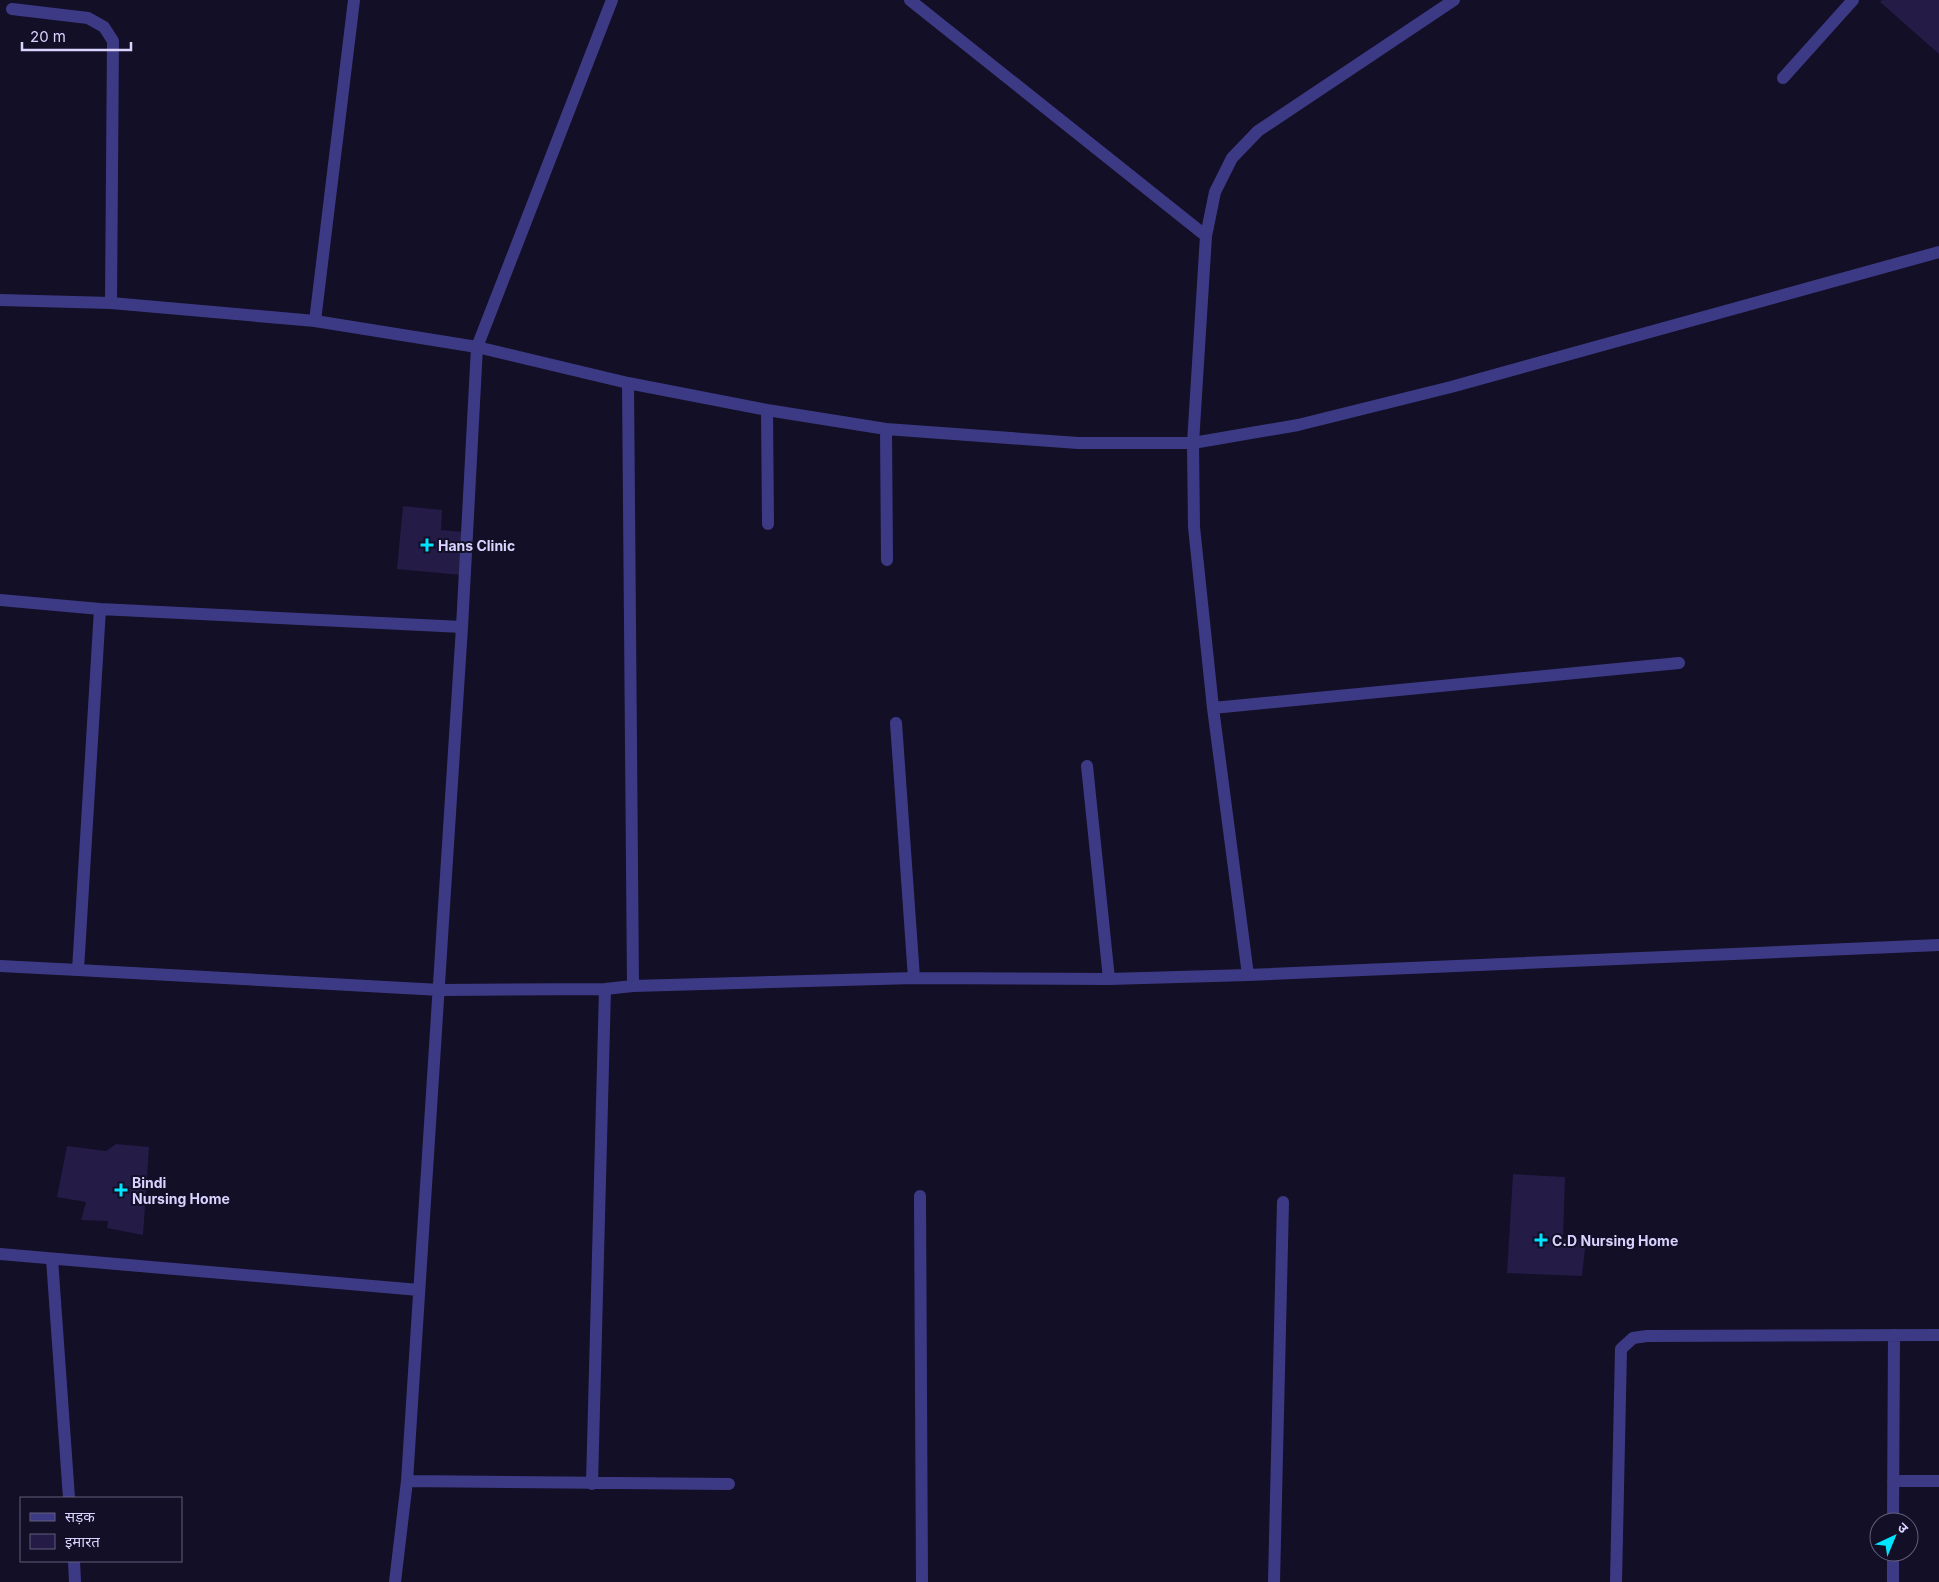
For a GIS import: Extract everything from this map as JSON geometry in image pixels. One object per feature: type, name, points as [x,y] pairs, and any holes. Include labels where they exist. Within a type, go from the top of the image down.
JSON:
[{"type":"street","points":[[315,320],[354,0]]},
{"type":"street","points":[[395,1582],[407,1481],[440,990],[477,347],[612,0]]},
{"type":"street","points":[[910,0],[1206,236]]},
{"type":"street","points":[[1248,975],[1213,708],[1194,528],[1193,443],[1206,236],[1215,192],[1232,158],[1258,131],[1454,0]]},
{"type":"street","points":[[1783,78],[1853,0]]},
{"type":"street","points":[[8,6],[88,18],[104,27],[113,41],[111,302]]},
{"type":"street","points":[[0,300],[111,302],[315,320],[477,347],[628,383],[767,410],[886,429],[1078,443],[1193,443],[1298,425],[1451,388],[1939,252]]},
{"type":"street","points":[[628,383],[632,986]]},
{"type":"street","points":[[767,410],[768,524]]},
{"type":"street","points":[[886,429],[887,560]]},
{"type":"street","points":[[0,600],[100,609],[462,627]]},
{"type":"street","points":[[78,970],[100,609]]},
{"type":"street","points":[[1213,708],[1679,663]]},
{"type":"street","points":[[896,723],[914,978]]},
{"type":"street","points":[[1087,766],[1109,979]]},
{"type":"street","points":[[0,966],[440,990],[605,988],[914,978],[1109,979],[1248,975],[1939,945]]},
{"type":"street","points":[[592,1484],[605,988]]},
{"type":"street","points":[[920,1196],[922,1582]]},
{"type":"street","points":[[1274,1582],[1282,1202]]},
{"type":"street","points":[[0,1254],[420,1290]]},
{"type":"street","points":[[52,1259],[69,1497]]},
{"type":"street","points":[[1893,1512],[1894,1335]]},
{"type":"street","points":[[1616,1582],[1621,1348],[1633,1338],[1647,1336],[1939,1335]]},
{"type":"street","points":[[1893,1480],[1939,1481]]},
{"type":"street","points":[[407,1481],[729,1484]]},
{"type":"street","points":[[74,1562],[75,1582]]},
{"type":"street","points":[[1893,1562],[1893,1582]]},
{"type":"building","points":[[1882,0],[1939,0],[1939,54],[1880,2]]},
{"type":"building","points":[[403,506],[442,510],[441,530],[464,532],[461,575],[397,569]]},
{"type":"building","points":[[116,1144],[149,1147],[143,1235],[107,1228],[108,1221],[81,1220],[86,1202],[57,1197],[67,1146],[106,1151]]},
{"type":"building","points":[[1513,1174],[1565,1177],[1563,1239],[1586,1239],[1582,1276],[1507,1273]]},
{"type":"place","name":"Hans Clinic","points":[[427,545]]},
{"type":"place","name":"Bindi Nursing Home","points":[[121,1190]]},
{"type":"place","name":"C.D Nursing Home","points":[[1541,1240]]}]
